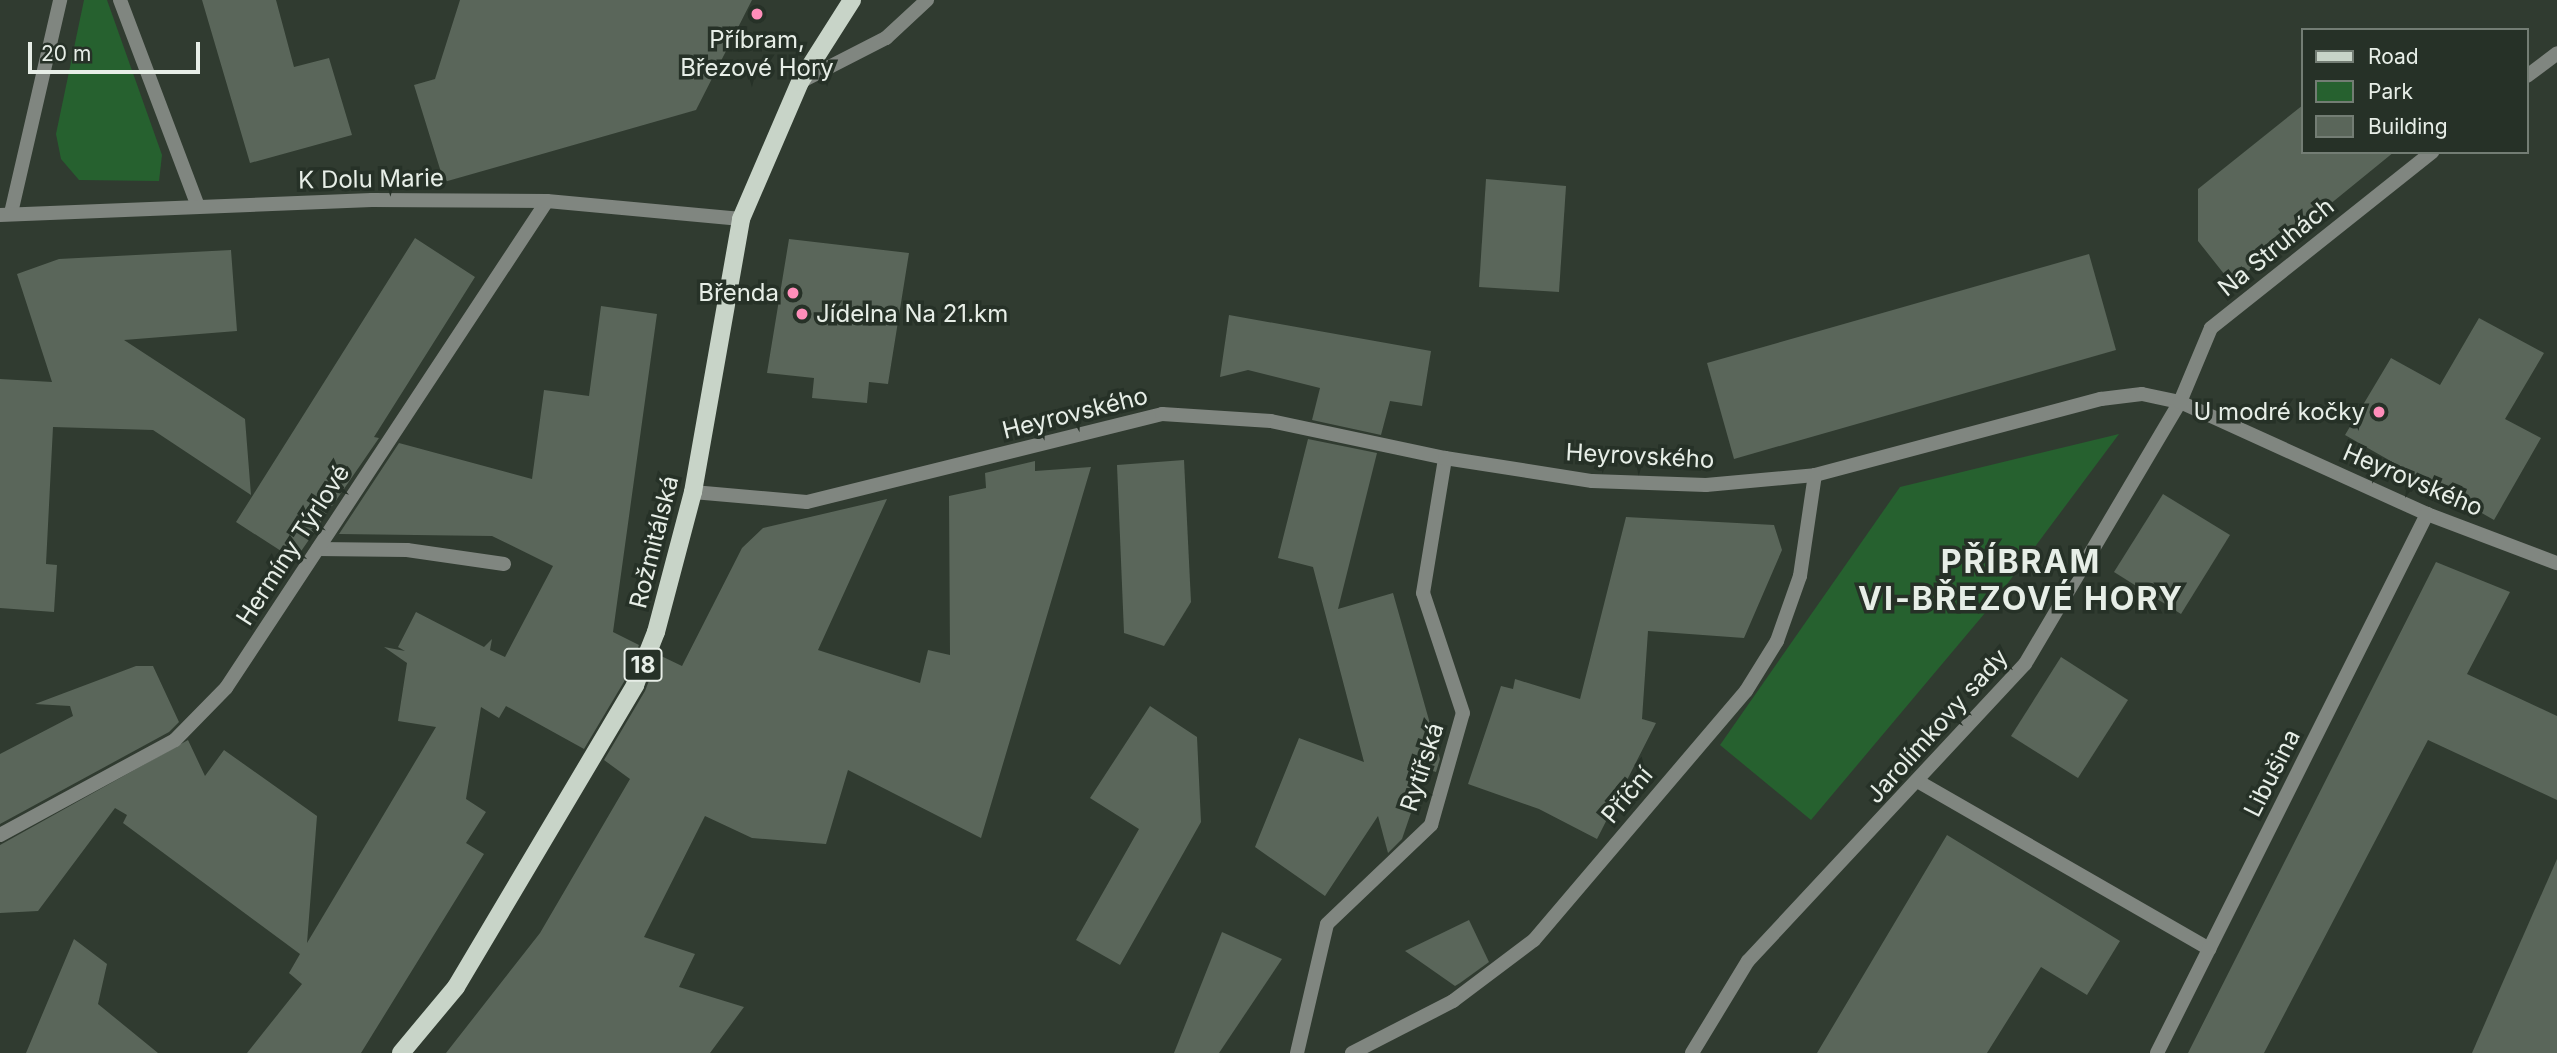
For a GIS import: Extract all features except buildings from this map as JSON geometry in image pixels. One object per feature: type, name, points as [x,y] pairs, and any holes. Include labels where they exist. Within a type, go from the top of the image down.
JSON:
[{"type":"main road","name":"Rožmitálská","points":[[401,1053],[456,987],[635,685],[656,632],[693,492],[741,219],[800,82],[852,0]]},
{"type":"street","points":[[6,214],[60,0]]},
{"type":"street","points":[[120,0],[198,206]]},
{"type":"street","points":[[800,82],[886,38],[927,0]]},
{"type":"street","points":[[2529,74],[2557,53]]},
{"type":"street","name":"Na Struhách","points":[[2180,402],[2211,328],[2429,154]]},
{"type":"street","name":"K Dolu Marie","points":[[6,214],[372,200],[547,201],[741,219]]},
{"type":"street","name":"Hermíny Týrlové","points":[[0,835],[111,778],[175,740],[226,688],[547,201]]},
{"type":"street","name":"Heyrovského","points":[[693,492],[807,502],[1162,414],[1271,421],[1445,458],[1592,481],[1706,485],[1815,475],[2101,399],[2141,394],[2180,402],[2427,514],[2557,563]]},
{"type":"street","name":"Jarolímkovy sady","points":[[1692,1053],[1748,961],[1919,782],[2025,664],[2180,402]]},
{"type":"street","name":"Rytířská","points":[[1297,1053],[1326,924],[1431,825],[1463,713],[1423,593],[1445,458]]},
{"type":"street","name":"Příční","points":[[1352,1053],[1453,1001],[1534,940],[1746,691],[1776,641],[1800,576],[1815,475]]},
{"type":"street","name":"Libušina","points":[[2157,1053],[2427,514]]},
{"type":"street","points":[[318,549],[407,551],[504,564]]},
{"type":"street","points":[[1919,782],[2209,949]]},
{"type":"green space","points":[[84,0],[107,0],[162,155],[159,181],[79,180],[61,159],[56,134]]},
{"type":"green space","points":[[2119,434],[1990,607],[1811,820],[1720,745],[1900,487]]},
{"type":"place","name":"Příbram, Březové Hory","points":[[757,14]]},
{"type":"place","name":"Břenda","points":[[793,293]]},
{"type":"place","name":"Jídelna Na 21.km","points":[[802,314]]},
{"type":"place","name":"U modré kočky","points":[[2379,412]]},
{"type":"district","name":"PŘÍBRAM VI-BŘEZOVÉ HORY","points":[[2021,582]]}]
